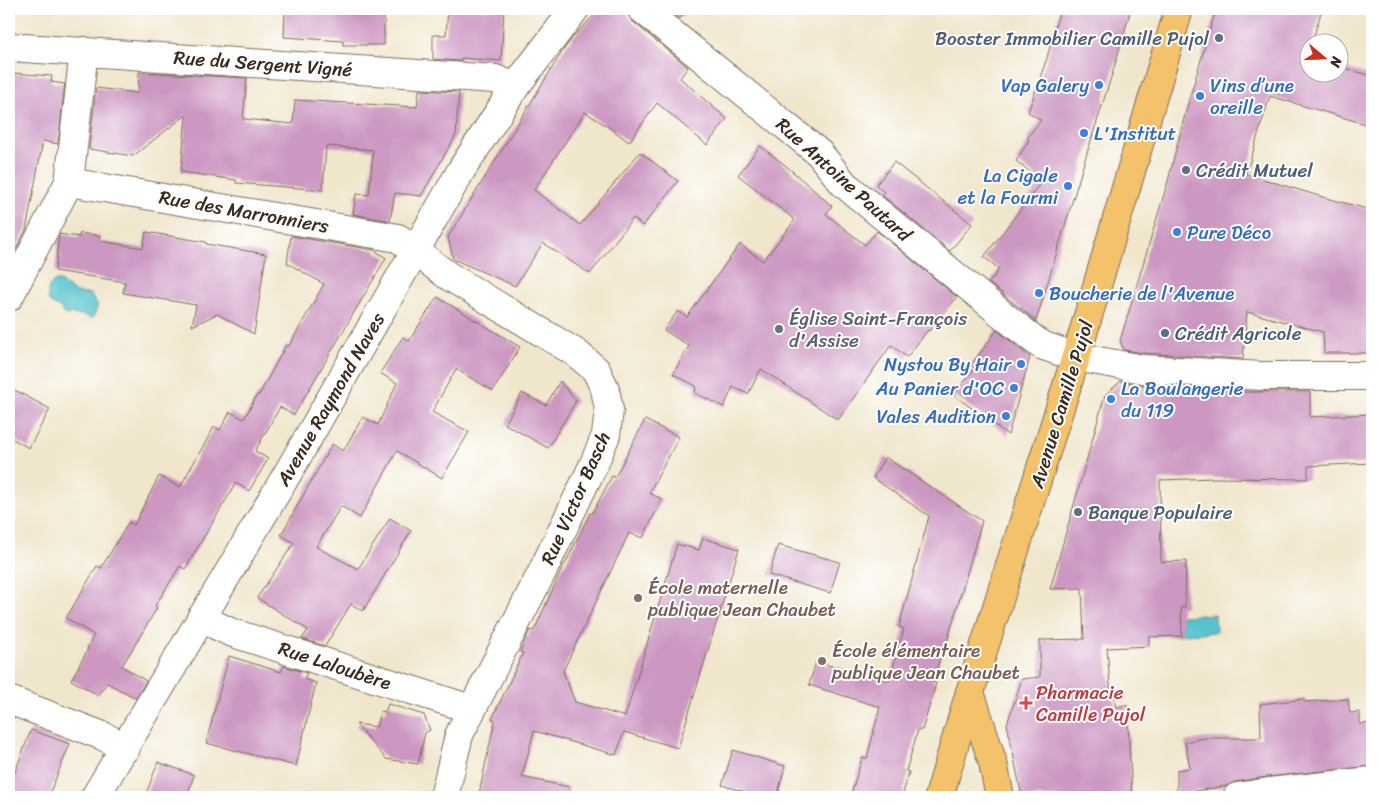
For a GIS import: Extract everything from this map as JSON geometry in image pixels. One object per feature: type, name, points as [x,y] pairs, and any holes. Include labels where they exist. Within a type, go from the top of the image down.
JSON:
[{"type":"main road","name":"Avenue Camille Pujol","points":[[939,797],[970,692],[1076,357],[1179,9]]},
{"type":"main road","points":[[970,692],[993,763],[1000,797]]},
{"type":"street","name":"Avenue Raymond Naves","points":[[96,797],[289,471],[462,169],[515,87],[575,9]]},
{"type":"street","name":"Rue Antoine Pautard","points":[[642,9],[819,153],[844,184],[1041,345],[1076,357],[1143,369],[1262,376],[1372,376]]},
{"type":"street","name":"Rue du Sergent Vigné","points":[[9,47],[495,79],[515,87]]},
{"type":"street","points":[[9,297],[70,182],[84,51]]},
{"type":"street","name":"Rue des Marronniers","points":[[70,182],[398,238],[415,251]]},
{"type":"street","name":"Rue Victor Basch","points":[[415,251],[447,275],[576,353],[596,370],[605,389],[609,410],[606,436],[593,466],[542,572],[459,735],[444,797]]},
{"type":"street","name":"Rue Laloubère","points":[[201,618],[230,632],[472,708]]},
{"type":"street","points":[[9,700],[103,736],[126,748]]},
{"type":"street","points":[[1237,797],[1372,781]]},
{"type":"water","points":[[56,281],[60,281],[76,293],[90,294],[98,305],[93,318],[64,314],[59,307],[50,303],[48,300],[49,286]]},
{"type":"water","points":[[1215,614],[1216,632],[1182,634],[1181,616]]},
{"type":"building","points":[[285,9],[384,9],[384,45],[343,45],[343,41],[284,37]]},
{"type":"building","points":[[448,9],[504,9],[501,61],[461,58],[461,61],[433,59],[433,35],[446,35]]},
{"type":"building","points":[[600,9],[627,9],[632,21],[688,67],[680,78],[727,119],[707,145],[657,103],[629,142],[585,112],[534,190],[580,225],[640,152],[678,181],[643,226],[633,218],[590,274],[543,243],[515,286],[453,259],[448,237],[562,52],[573,37]]},
{"type":"building","points":[[666,9],[688,9],[679,19]]},
{"type":"building","points":[[1060,9],[1131,9],[1036,321],[989,283],[999,269],[984,257],[1042,181],[1016,161],[1029,140],[1027,138],[1041,120],[1028,112],[1047,58]]},
{"type":"building","points":[[1216,9],[1322,9],[1315,32],[1298,32],[1298,82],[1348,82],[1348,69],[1372,76],[1372,126],[1270,96],[1246,174],[1371,210],[1367,226],[1372,228],[1372,353],[1324,353],[1323,332],[1247,312],[1243,359],[1124,350],[1120,341],[1168,181],[1187,107]]},
{"type":"building","points":[[139,72],[247,78],[243,119],[293,124],[295,100],[417,107],[419,90],[459,92],[456,135],[421,196],[395,193],[390,221],[353,214],[356,194],[369,195],[373,150],[326,146],[323,190],[236,183],[236,180],[181,172],[186,115],[133,156],[89,149],[96,88],[138,93]]},
{"type":"building","points":[[12,73],[52,76],[51,82],[65,84],[58,144],[43,141],[26,230],[12,257],[9,257],[9,96]]},
{"type":"building","points":[[760,146],[832,206],[826,214],[865,245],[877,231],[957,297],[907,357],[891,345],[838,420],[761,369],[748,394],[733,387],[724,407],[695,393],[696,386],[673,374],[689,346],[664,330],[678,311],[687,317],[740,244],[763,261],[795,220],[738,175]]},
{"type":"building","points":[[894,162],[972,224],[950,251],[882,195],[884,192],[876,185]]},
{"type":"building","points":[[146,232],[266,254],[254,334],[217,314],[192,326],[196,305],[123,293],[125,282],[55,271],[59,234],[79,237],[80,233],[100,236],[100,241],[143,248]]},
{"type":"building","points":[[291,236],[374,250],[386,258],[294,415],[280,407],[255,451],[268,459],[249,491],[236,483],[185,569],[180,566],[155,606],[157,608],[122,666],[146,681],[136,698],[107,683],[98,695],[71,680],[94,635],[66,618],[97,566],[101,568],[129,522],[134,525],[159,476],[180,487],[214,427],[220,430],[230,412],[244,419],[286,345],[289,346],[324,284],[287,263]]},
{"type":"building","points":[[437,297],[520,347],[493,391],[456,369],[432,412],[469,432],[442,478],[397,451],[360,518],[341,506],[316,547],[358,569],[390,518],[411,531],[363,611],[351,604],[325,646],[302,639],[308,630],[257,598],[294,543],[281,535],[332,444],[343,451],[363,417],[378,425],[397,383],[380,373],[403,337],[409,341]]},
{"type":"building","points":[[997,330],[1030,357],[1008,435],[954,395],[975,368],[971,365]]},
{"type":"building","points":[[560,381],[576,401],[548,448],[505,424],[522,393],[546,405]]},
{"type":"building","points":[[1121,381],[1142,385],[1241,390],[1240,392],[1310,392],[1310,417],[1372,414],[1372,463],[1308,466],[1308,479],[1215,478],[1160,480],[1161,562],[1186,561],[1185,607],[1181,607],[1182,636],[1149,637],[1149,646],[1107,648],[1111,697],[1114,696],[1116,707],[1127,705],[1132,797],[1022,797],[1007,724],[1022,679],[1040,677],[1040,640],[1084,639],[1082,588],[1050,589],[1105,395]]},
{"type":"building","points":[[9,387],[50,409],[29,448],[9,437]]},
{"type":"building","name":"École maternelle publique Jean Chaubet","points":[[645,420],[679,437],[649,493],[662,499],[643,538],[629,533],[563,671],[575,702],[625,717],[677,544],[699,550],[703,538],[739,549],[678,748],[624,732],[616,755],[534,731],[522,777],[569,787],[568,797],[494,797],[479,794],[495,720],[492,719],[523,653],[520,652],[530,630],[534,631],[564,564],[590,513],[592,514],[612,476],[615,477]]},
{"type":"building","points":[[885,457],[982,521],[947,642],[945,641],[933,682],[936,683],[927,714],[922,730],[918,730],[906,771],[909,772],[902,797],[850,797],[862,758],[867,758],[880,707],[809,685],[816,662],[889,681],[904,629],[899,627],[929,516],[873,478]]},
{"type":"building","points":[[778,545],[840,562],[830,593],[769,575]]},
{"type":"building","points":[[229,656],[281,672],[284,666],[307,673],[304,679],[316,683],[296,766],[206,743]]},
{"type":"building","points":[[1304,699],[1304,702],[1348,699],[1350,713],[1360,712],[1360,724],[1372,723],[1372,766],[1267,777],[1177,794],[1177,770],[1190,768],[1185,742],[1205,738],[1261,738],[1260,704]]},
{"type":"building","points":[[388,704],[424,715],[430,730],[425,733],[418,764],[386,759],[356,724],[376,727],[381,711],[385,712]]},
{"type":"building","points":[[31,730],[70,744],[48,797],[9,797],[9,788]]},
{"type":"building","points":[[733,750],[785,766],[777,797],[761,797],[722,785]]},
{"type":"building","points":[[158,762],[194,775],[187,797],[145,797]]},
{"type":"place","name":"Booster Immobilier Camille Pujol","points":[[1219,38]]},
{"type":"place","name":"Vap Galery","points":[[1099,85]]},
{"type":"place","name":"Vins d’une oreille","points":[[1200,96]]},
{"type":"place","name":"L'Institut","points":[[1084,133]]},
{"type":"place","name":"Crédit Mutuel","points":[[1186,170]]},
{"type":"place","name":"La Cigale et la Fourmi","points":[[1068,186]]},
{"type":"place","name":"Pure Déco","points":[[1177,232]]},
{"type":"place","name":"Boucherie de l'Avenue","points":[[1039,293]]},
{"type":"place","name":"Église Saint-François d'Assise","points":[[779,329]]},
{"type":"place","name":"Crédit Agricole","points":[[1165,333]]},
{"type":"place","name":"Nystou By Hair","points":[[1021,364]]},
{"type":"place","name":"Au Panier d'OC","points":[[1014,388]]},
{"type":"place","name":"La Boulangerie du 119","points":[[1111,399]]},
{"type":"place","name":"Vales Audition","points":[[1006,416]]},
{"type":"place","name":"Banque Populaire","points":[[1078,512]]},
{"type":"place","name":"École maternelle publique Jean Chaubet","points":[[638,598]]},
{"type":"place","name":"École élémentaire publique Jean Chaubet","points":[[822,661]]},
{"type":"place","name":"Pharmacie Camille Pujol","points":[[1026,703]]}]
